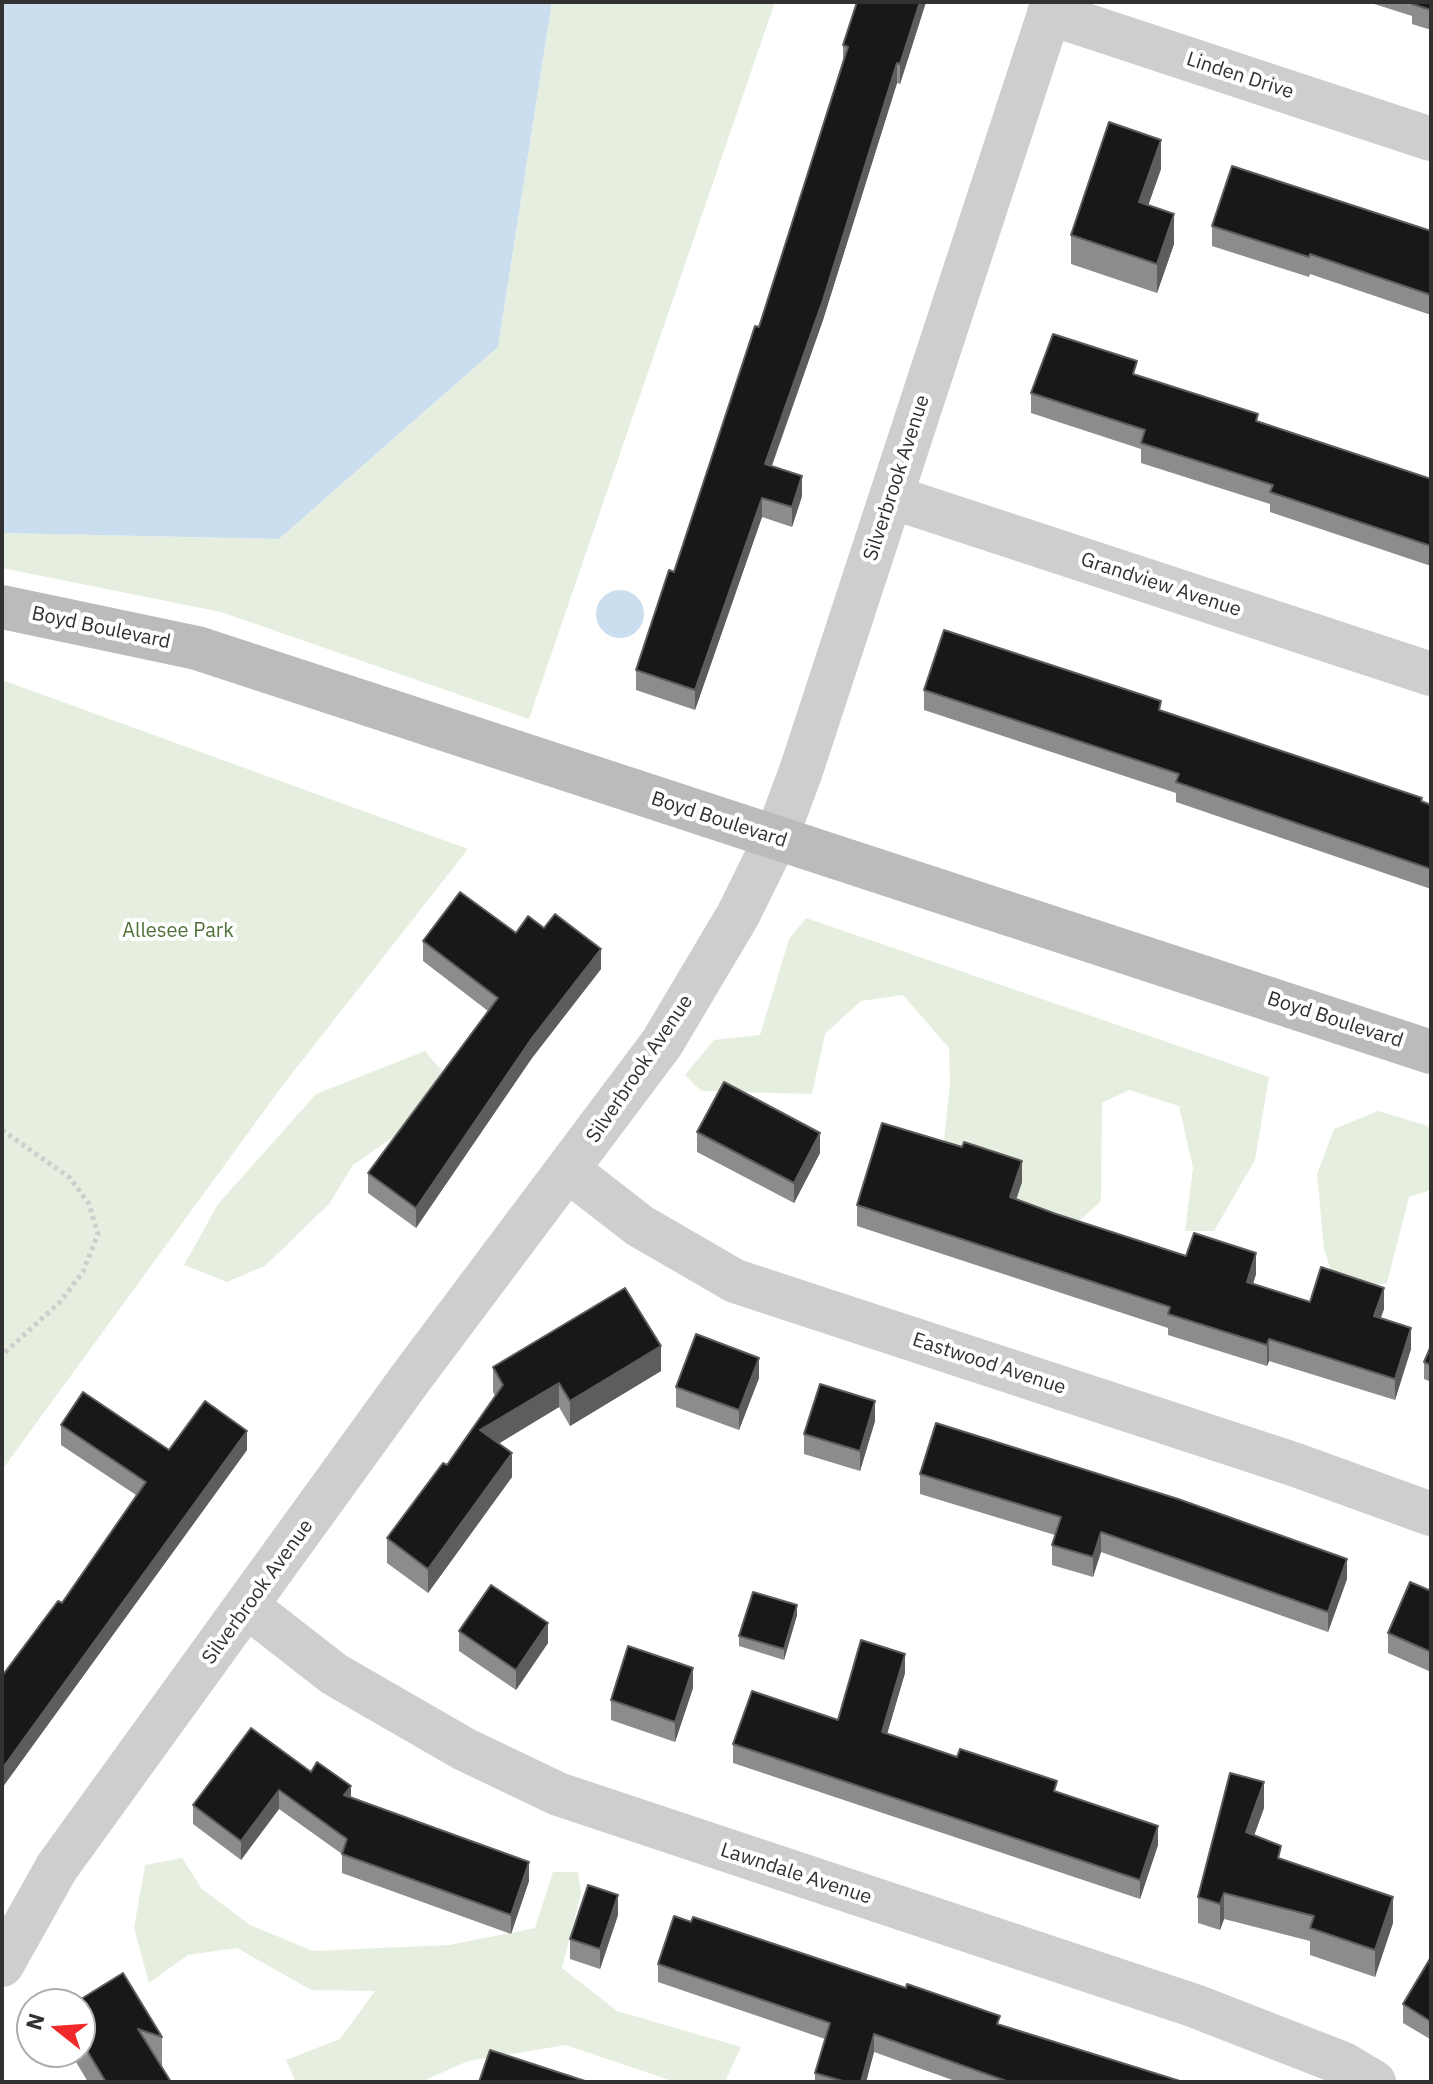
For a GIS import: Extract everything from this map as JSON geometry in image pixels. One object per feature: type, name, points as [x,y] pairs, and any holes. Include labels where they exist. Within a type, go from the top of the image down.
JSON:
[{"type":"street","name":"Linden Drive","points":[[1051,8],[1431,139]]},
{"type":"street","name":"Silverbrook Avenue","points":[[2,1965],[57,1867],[410,1379],[662,1043],[738,915],[776,838],[892,497],[1051,8]]},
{"type":"street","name":"Grandview Avenue","points":[[892,497],[1431,674]]},
{"type":"street","name":"Boyd Boulevard","points":[[2,607],[197,648],[1431,1052]]},
{"type":"street","name":"Eastwood Avenue","points":[[569,1171],[640,1226],[735,1281],[1296,1465],[1431,1514]]},
{"type":"street","name":"Lawndale Avenue","points":[[248,1607],[334,1674],[464,1749],[558,1794],[1195,2006],[1344,2064],[1374,2082]]},
{"type":"path","points":[[2,1130],[70,1178],[89,1204],[98,1234],[83,1272],[59,1303],[2,1355]]},
{"type":"green space","points":[[552,2],[775,2],[529,719],[221,612],[2,568],[2,533],[279,539],[498,347]]},
{"type":"green space","name":"Allesee Park","points":[[2,680],[468,849],[283,1085],[2,1470]]},
{"type":"green space","points":[[806,918],[1269,1077],[1255,1160],[1214,1231],[1185,1231],[1193,1168],[1179,1106],[1129,1090],[1102,1103],[1101,1201],[1076,1224],[941,1169],[950,1083],[949,1048],[903,995],[861,1001],[825,1034],[812,1094],[701,1091],[685,1075],[714,1040],[760,1035],[789,939]]},
{"type":"green space","points":[[425,1051],[442,1071],[405,1129],[353,1165],[329,1204],[265,1266],[227,1282],[184,1265],[218,1204],[316,1094]]},
{"type":"green space","points":[[1378,1111],[1431,1127],[1431,1190],[1409,1197],[1387,1283],[1364,1287],[1336,1286],[1324,1249],[1317,1174],[1334,1129]]},
{"type":"green space","points":[[182,1858],[202,1889],[250,1925],[313,1951],[449,1945],[535,1928],[553,1872],[578,1872],[581,1893],[562,1968],[617,2011],[741,2047],[725,2082],[675,2082],[566,2045],[468,2061],[421,2082],[296,2082],[286,2060],[340,2039],[375,1991],[311,1990],[237,1948],[188,1955],[149,1983],[134,1928],[145,1865]]},
{"type":"water","points":[[2,2],[552,2],[498,347],[279,539],[2,533]]},
{"type":"water","points":[[620,590],[637,597],[644,614],[637,631],[620,638],[603,631],[596,614],[603,597]]},
{"type":"building","points":[[857,2],[920,2],[900,64],[897,63],[823,300],[765,464],[802,476],[792,507],[762,498],[695,690],[636,670],[669,570],[674,572],[755,326],[759,327],[848,47],[843,45]]},
{"type":"building","points":[[1431,2],[1431,10],[1412,4]]},
{"type":"building","points":[[1109,122],[1161,140],[1139,202],[1174,214],[1157,264],[1071,235]]},
{"type":"building","points":[[1232,166],[1431,231],[1431,295],[1310,254],[1309,257],[1212,226]]},
{"type":"building","points":[[1053,334],[1137,361],[1133,374],[1258,414],[1256,421],[1431,479],[1431,546],[1270,492],[1273,485],[1141,443],[1145,430],[1031,393]]},
{"type":"building","points":[[944,630],[1161,701],[1159,710],[1422,798],[1421,801],[1431,805],[1431,869],[1176,782],[1179,774],[924,690]]},
{"type":"building","points":[[460,892],[516,933],[528,916],[544,928],[555,914],[601,949],[532,1038],[416,1208],[368,1173],[498,998],[423,941]]},
{"type":"building","points":[[724,1082],[820,1133],[794,1183],[697,1132]]},
{"type":"building","points":[[882,1123],[962,1147],[964,1142],[1022,1161],[1010,1197],[1056,1214],[1186,1256],[1194,1233],[1256,1253],[1247,1282],[1310,1302],[1321,1267],[1384,1288],[1374,1316],[1411,1328],[1395,1379],[1269,1339],[1267,1345],[1168,1314],[1170,1307],[857,1205]]},
{"type":"building","points":[[625,1288],[661,1346],[570,1401],[559,1383],[480,1430],[512,1453],[428,1569],[387,1538],[443,1463],[447,1465],[503,1385],[493,1367]]},
{"type":"building","points":[[696,1334],[759,1358],[739,1410],[676,1387]]},
{"type":"building","points":[[1431,1346],[1431,1365],[1424,1362]]},
{"type":"building","points":[[820,1384],[875,1401],[860,1451],[804,1434]]},
{"type":"building","points":[[83,1392],[169,1450],[205,1401],[247,1431],[2,1769],[2,1676],[58,1601],[62,1603],[146,1482],[61,1425]]},
{"type":"building","points":[[936,1423],[1178,1499],[1347,1559],[1328,1612],[1101,1532],[1093,1557],[1052,1545],[1061,1517],[920,1474]]},
{"type":"building","points":[[1410,1582],[1431,1591],[1431,1652],[1388,1633]]},
{"type":"building","points":[[491,1585],[548,1623],[516,1670],[459,1631]]},
{"type":"building","points":[[753,1592],[797,1605],[784,1649],[739,1636]]},
{"type":"building","points":[[861,1640],[905,1654],[882,1732],[957,1757],[960,1749],[1057,1781],[1054,1791],[1158,1826],[1140,1880],[733,1744],[752,1691],[838,1720]]},
{"type":"building","points":[[628,1646],[693,1668],[675,1722],[611,1700]]},
{"type":"building","points":[[251,1728],[311,1772],[317,1762],[351,1786],[344,1795],[529,1862],[511,1915],[342,1854],[347,1839],[279,1790],[241,1841],[193,1805]]},
{"type":"building","points":[[1230,1773],[1264,1782],[1246,1832],[1281,1846],[1278,1858],[1393,1897],[1375,1950],[1310,1928],[1314,1916],[1224,1893],[1220,1904],[1198,1897]]},
{"type":"building","points":[[588,1885],[618,1895],[600,1949],[570,1939]]},
{"type":"building","points":[[674,1916],[691,1922],[693,1917],[906,1988],[907,1984],[1000,2016],[997,2024],[1183,2082],[1009,2082],[874,2034],[861,2082],[846,2082],[815,2073],[830,2023],[658,1964]]},
{"type":"building","points":[[1431,1957],[1431,2019],[1430,2021],[1403,2004]]},
{"type":"building","points":[[123,1973],[162,2037],[138,2029],[171,2082],[106,2082],[96,2065],[96,1990]]},
{"type":"building","points":[[490,2050],[588,2082],[479,2082]]}]
